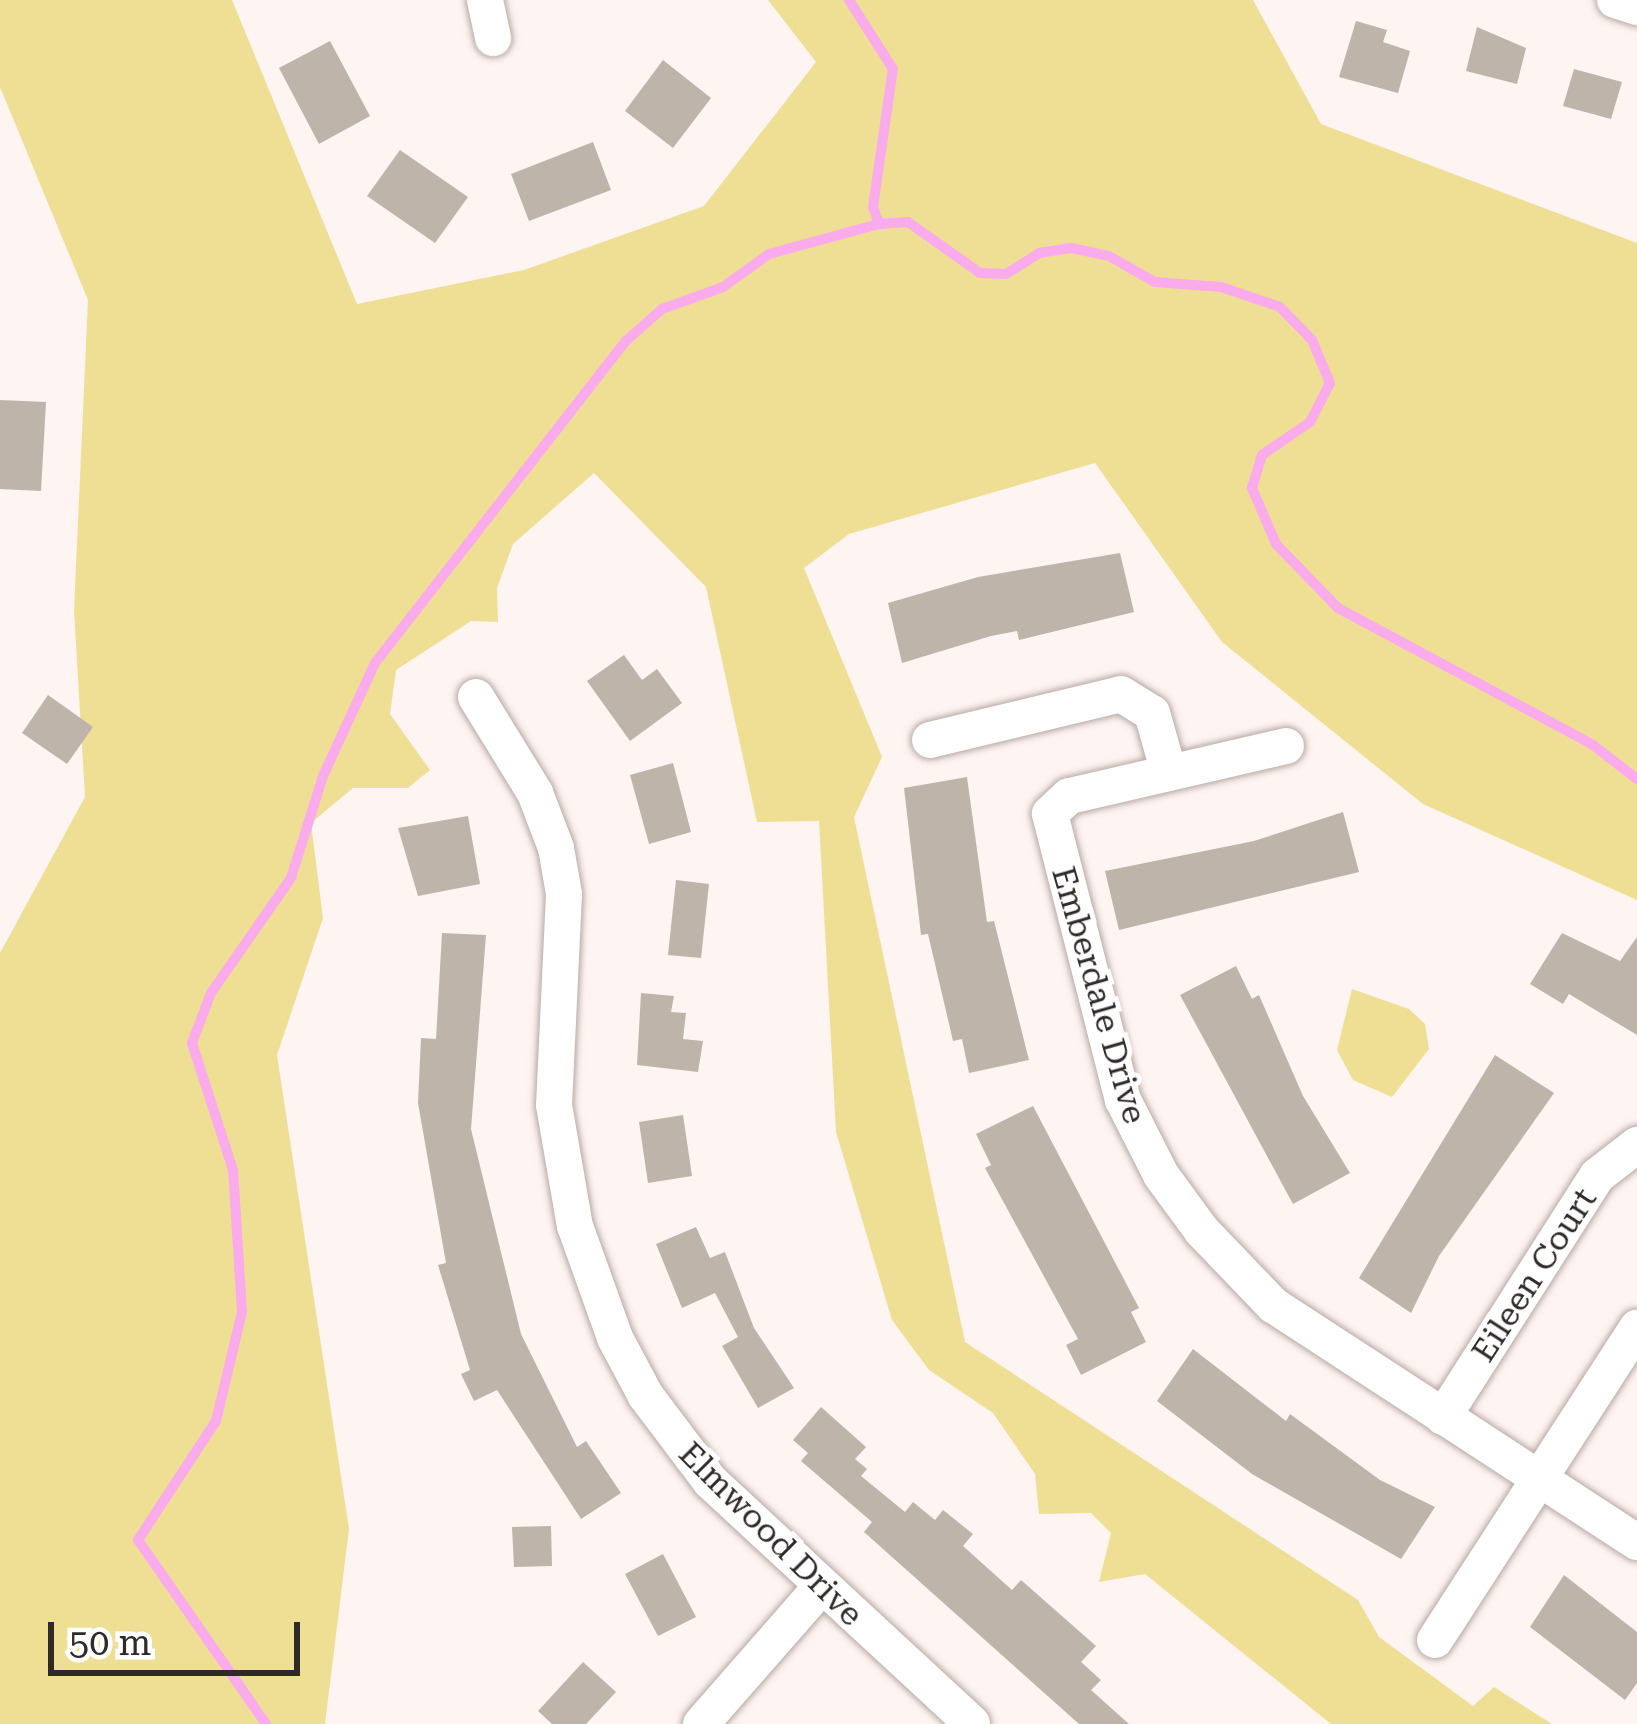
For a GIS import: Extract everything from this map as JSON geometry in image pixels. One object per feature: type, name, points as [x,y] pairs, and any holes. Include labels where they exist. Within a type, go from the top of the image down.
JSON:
[{"type":"street","points":[[485,0],[493,38]]},
{"type":"street","points":[[1615,0],[1637,7]]},
{"type":"street","points":[[930,740],[1121,694],[1152,713],[1169,773]]},
{"type":"street","name":"Elmwood Drive","points":[[476,698],[535,793],[556,848],[565,894],[554,1105],[590,1276],[615,1338],[676,1440],[820,1588],[972,1724]]},
{"type":"street","name":"Emberdale Drive","points":[[1286,746],[1069,796],[1050,814],[1124,1100],[1161,1175],[1249,1281],[1301,1326],[1637,1542]]},
{"type":"street","name":"Eileen Court","points":[[1443,1417],[1597,1176],[1637,1145]]},
{"type":"street","points":[[1435,1640],[1637,1328]]},
{"type":"street","points":[[701,1724],[820,1588]]},
{"type":"shaded area","points":[[0,0],[232,0],[357,304],[524,270],[704,206],[816,62],[768,0],[1253,0],[1321,124],[1637,243],[1637,900],[1423,804],[1222,642],[1095,463],[849,534],[804,568],[882,757],[854,817],[965,1342],[1358,1600],[1379,1637],[1473,1706],[1494,1687],[1552,1724],[1331,1724],[1145,1574],[1099,1582],[1111,1533],[1091,1513],[1039,1514],[1035,1474],[993,1413],[929,1370],[892,1320],[836,1132],[819,821],[757,822],[706,587],[594,473],[513,544],[497,588],[498,622],[471,621],[396,670],[390,714],[430,770],[408,788],[353,788],[311,823],[323,918],[277,1055],[349,1529],[325,1724],[0,1724],[0,953],[85,797],[74,610],[88,300],[0,87]]},
{"type":"shaded area","points":[[1352,989],[1409,1009],[1425,1024],[1429,1049],[1392,1097],[1353,1080],[1337,1050]]},
{"type":"building","points":[[1356,21],[1387,30],[1383,42],[1410,51],[1398,93],[1339,77]]},
{"type":"building","points":[[1477,27],[1526,48],[1517,84],[1466,71]]},
{"type":"building","points":[[330,41],[370,116],[319,144],[279,68]]},
{"type":"building","points":[[663,60],[711,98],[673,148],[625,111]]},
{"type":"building","points":[[1574,69],[1622,82],[1611,119],[1563,106]]},
{"type":"building","points":[[593,142],[611,190],[529,221],[511,174]]},
{"type":"building","points":[[400,150],[468,197],[435,243],[367,196]]},
{"type":"building","points":[[0,400],[46,402],[41,491],[0,489]]},
{"type":"building","points":[[1120,553],[1134,612],[1019,640],[1017,631],[991,636],[902,663],[888,603],[978,577]]},
{"type":"building","points":[[624,655],[642,680],[657,669],[682,703],[630,741],[587,681]]},
{"type":"building","points":[[48,695],[93,727],[67,764],[22,733]]},
{"type":"building","points":[[673,763],[691,832],[649,844],[630,775]]},
{"type":"building","points":[[967,777],[987,922],[994,921],[1029,1060],[969,1073],[962,1039],[953,1041],[928,934],[921,935],[904,788]]},
{"type":"building","points":[[1343,812],[1359,872],[1119,930],[1105,871],[1254,841]]},
{"type":"building","points":[[468,816],[480,884],[418,896],[398,828]]},
{"type":"building","points":[[676,880],[709,884],[701,958],[668,955]]},
{"type":"building","points":[[442,933],[486,935],[471,1129],[521,1334],[577,1447],[586,1441],[621,1493],[581,1519],[497,1390],[474,1401],[461,1374],[470,1370],[438,1265],[446,1263],[418,1103],[421,1038],[436,1039]]},
{"type":"building","points":[[1562,933],[1620,961],[1637,937],[1637,1035],[1569,994],[1563,1004],[1530,984]]},
{"type":"building","points":[[1236,966],[1252,999],[1259,995],[1303,1096],[1350,1173],[1293,1204],[1180,995]]},
{"type":"building","points":[[641,993],[674,996],[671,1012],[686,1013],[683,1039],[703,1041],[698,1072],[637,1065]]},
{"type":"building","points":[[1495,1055],[1554,1093],[1439,1256],[1411,1313],[1359,1278]]},
{"type":"building","points":[[1033,1106],[1139,1308],[1131,1312],[1146,1342],[1081,1375],[1066,1345],[1078,1339],[985,1168],[991,1165],[976,1134]]},
{"type":"building","points":[[683,1115],[692,1176],[648,1183],[639,1122]]},
{"type":"building","points":[[696,1227],[710,1258],[725,1252],[754,1328],[794,1388],[758,1408],[722,1346],[738,1337],[715,1293],[682,1308],[656,1244]]},
{"type":"building","points":[[1193,1349],[1286,1421],[1290,1414],[1380,1480],[1435,1507],[1401,1559],[1252,1474],[1157,1401]]},
{"type":"building","points":[[821,1407],[866,1447],[855,1459],[867,1469],[861,1476],[905,1512],[913,1502],[935,1520],[943,1510],[973,1534],[963,1546],[1012,1590],[1021,1580],[1096,1646],[1081,1662],[1101,1680],[1091,1690],[1129,1724],[1079,1724],[864,1532],[872,1522],[801,1461],[808,1453],[793,1440]]},
{"type":"building","points":[[551,1526],[552,1566],[514,1567],[512,1527]]},
{"type":"building","points":[[663,1554],[696,1617],[658,1636],[625,1574]]},
{"type":"building","points":[[1564,1575],[1637,1632],[1637,1683],[1625,1700],[1530,1627]]},
{"type":"building","points":[[583,1662],[616,1692],[586,1724],[552,1724],[538,1711]]},
{"type":"waterway","points":[[266,1724],[138,1540],[216,1421],[242,1312],[233,1170],[192,1043],[211,993],[291,878],[323,776],[375,663],[626,341],[662,309],[723,287],[769,254],[879,224],[873,207],[893,69],[849,0]]},
{"type":"waterway","points":[[879,224],[908,222],[980,273],[1006,274],[1039,253],[1071,248],[1109,256],[1155,282],[1221,287],[1280,307],[1312,340],[1330,383],[1310,422],[1262,455],[1252,488],[1276,544],[1338,608],[1593,745],[1637,779]]}]
